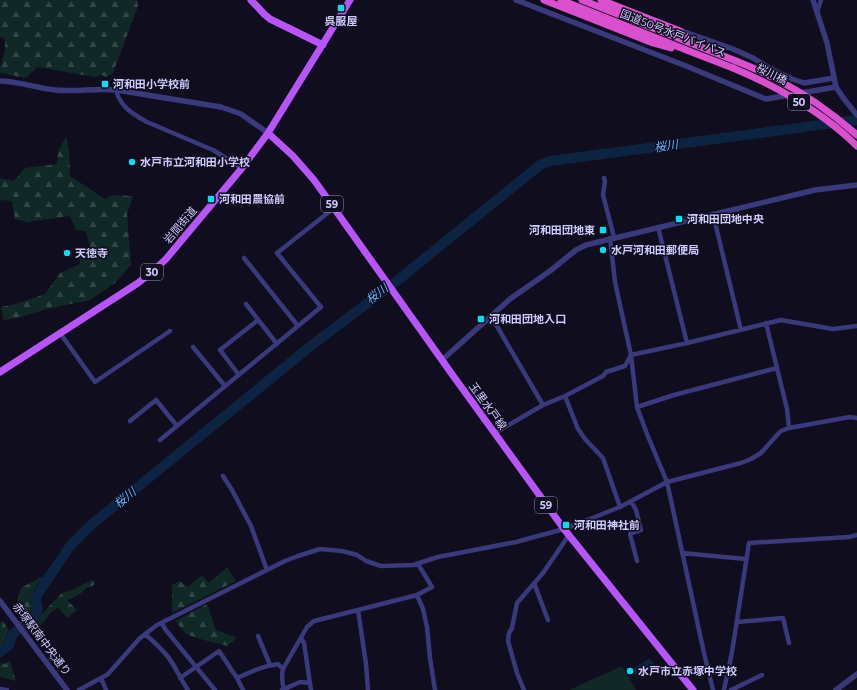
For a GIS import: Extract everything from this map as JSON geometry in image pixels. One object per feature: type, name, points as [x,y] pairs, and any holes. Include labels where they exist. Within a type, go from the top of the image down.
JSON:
[{"type":"highway","points":[[544,0],[653,43],[694,53]]},
{"type":"highway","name":"国道50号水戸バイパス","points":[[561,0],[734,68]]},
{"type":"highway","name":"国道50号水戸バイパス","points":[[582,0],[736,60]]},
{"type":"highway","points":[[601,0],[680,31],[694,44]]},
{"type":"highway","name":"桜川橋","points":[[736,60],[765,73],[795,90],[828,112],[857,135]]},
{"type":"highway","name":"桜川橋","points":[[734,68],[790,96],[829,122],[857,146]]},
{"type":"main road","points":[[251,0],[270,19],[323,45]]},
{"type":"main road","name":"岩間街道","points":[[0,372],[133,286],[153,271],[166,258],[242,168],[268,133],[350,0]]},
{"type":"main road","name":"玉里水戸線","points":[[268,133],[305,169],[494,433],[567,532],[693,690]]},
{"type":"street","points":[[516,0],[766,98],[836,87]]},
{"type":"street","points":[[813,0],[827,43],[836,87],[856,113]]},
{"type":"street","points":[[818,12],[821,0]]},
{"type":"street","points":[[680,31],[701,37],[740,52],[773,70],[804,83],[834,78]]},
{"type":"street","points":[[0,81],[65,91],[116,90],[198,102],[226,108],[241,114],[268,133]]},
{"type":"street","points":[[116,90],[118,98],[138,117],[213,150],[242,168]]},
{"type":"street","points":[[604,178],[603,195],[612,238],[615,282],[631,355],[638,407],[647,434],[667,482],[713,690]]},
{"type":"street","points":[[442,360],[516,294],[550,271],[576,250],[591,243],[815,190],[857,185]]},
{"type":"street","points":[[160,440],[321,308],[277,253],[334,208]]},
{"type":"street","points":[[713,214],[741,330]]},
{"type":"street","points":[[658,227],[687,343]]},
{"type":"street","points":[[244,258],[298,326]]},
{"type":"street","points":[[246,304],[277,344]]},
{"type":"street","points":[[491,316],[543,405]]},
{"type":"street","points":[[239,375],[220,350],[258,320]]},
{"type":"street","points":[[494,433],[543,405],[565,396],[604,376],[606,372],[625,366],[631,355],[781,320],[833,329],[857,326]]},
{"type":"street","points":[[766,323],[787,409],[789,428]]},
{"type":"street","points":[[60,333],[96,382],[170,331]]},
{"type":"street","points":[[193,347],[225,386]]},
{"type":"street","points":[[638,407],[674,395],[777,368]]},
{"type":"street","points":[[565,396],[578,429],[585,439],[603,458],[620,507]]},
{"type":"street","points":[[130,421],[156,400],[176,426]]},
{"type":"street","points":[[79,690],[102,678],[140,638],[162,623],[298,556],[320,549],[342,551],[357,555],[366,561],[381,566],[402,566],[418,564],[438,557],[567,532],[620,507],[667,482],[751,459],[761,453],[781,431],[789,428],[850,417],[857,418]]},
{"type":"street","points":[[223,476],[251,526],[267,570]]},
{"type":"street","points":[[631,501],[636,510],[641,530],[630,534],[637,561]]},
{"type":"street","points":[[524,690],[508,641],[508,633],[512,628],[517,603],[543,573],[567,532]]},
{"type":"street","points":[[724,690],[732,652],[749,543],[850,537],[857,535]]},
{"type":"street","points":[[682,553],[746,559]]},
{"type":"street","points":[[310,683],[300,682],[283,690],[283,669],[307,627],[314,622],[417,595],[432,587],[418,564]]},
{"type":"street","points":[[534,583],[548,620]]},
{"type":"street","points":[[417,595],[423,609],[427,627],[435,690]]},
{"type":"street","name":"赤塚駅南中央通り","points":[[0,601],[67,690]]},
{"type":"street","points":[[358,610],[366,664],[368,690]]},
{"type":"street","points":[[737,622],[783,618],[789,643]]},
{"type":"street","points":[[162,623],[165,629],[215,690]]},
{"type":"street","points":[[145,634],[168,657],[188,690]]},
{"type":"street","points":[[258,636],[270,665]]},
{"type":"street","points":[[301,638],[304,643],[311,690]]},
{"type":"street","points":[[180,678],[219,652],[244,690]]},
{"type":"street","points":[[237,678],[270,665],[278,664],[283,669]]},
{"type":"street","points":[[836,690],[857,674]]},
{"type":"street","points":[[731,690],[762,675]]},
{"type":"street","points":[[102,678],[106,690]]},
{"type":"street","points":[[0,689],[7,690]]},
{"type":"green space","points":[[0,0],[137,0],[138,6],[113,73],[107,77],[101,75],[95,77],[37,67],[26,78],[0,73],[5,51],[5,38],[0,37]]},
{"type":"green space","points":[[66,136],[69,151],[70,176],[105,199],[113,195],[133,196],[127,214],[131,265],[115,283],[90,300],[3,320],[1,307],[16,304],[45,294],[60,273],[80,264],[79,250],[90,248],[86,231],[76,230],[70,216],[28,222],[15,219],[12,201],[0,200],[0,178],[14,181],[25,168],[57,164],[58,152]]},
{"type":"green space","points":[[227,567],[236,581],[172,613],[172,585],[179,581],[188,587],[202,575],[209,583]]},
{"type":"green space","points":[[41,577],[42,578],[35,588],[31,599],[35,608],[34,611],[25,619],[15,607],[21,588]]},
{"type":"green space","points":[[92,580],[95,582],[93,586],[88,587],[77,596],[67,600],[77,610],[67,618],[58,608],[51,612],[35,633],[29,625],[36,620],[62,593],[72,590]]},
{"type":"green space","points":[[207,604],[216,630],[237,638],[227,646],[186,634],[175,621]]},
{"type":"green space","points":[[3,621],[9,631],[0,647],[0,623]]},
{"type":"green space","points":[[10,661],[16,681],[0,677],[0,663],[4,664]]},
{"type":"green space","points":[[622,666],[636,690],[569,690]]},
{"type":"water","points":[[650,658],[656,667],[638,677],[632,669]]},
{"type":"waterway","name":"桜川","points":[[0,652],[9,645],[13,634],[37,614],[37,595],[70,546],[91,525],[312,345],[398,280],[540,165],[550,161],[857,120]]},
{"type":"place","name":"呉服屋","points":[[341,8]]},
{"type":"place","name":"河和田小学校前","points":[[105,84]]},
{"type":"place","name":"水戸市立河和田小学校","points":[[132,162]]},
{"type":"place","name":"河和田農協前","points":[[211,199]]},
{"type":"place","name":"河和田団地中央","points":[[679,219]]},
{"type":"place","name":"河和田団地東","points":[[603,230]]},
{"type":"place","name":"水戸河和田郵便局","points":[[603,250]]},
{"type":"place","name":"天徳寺","points":[[67,253]]},
{"type":"place","name":"河和田団地入口","points":[[481,319]]},
{"type":"place","name":"河和田神社前","points":[[566,525]]},
{"type":"place","name":"水戸市立赤塚中学校","points":[[630,671]]}]
